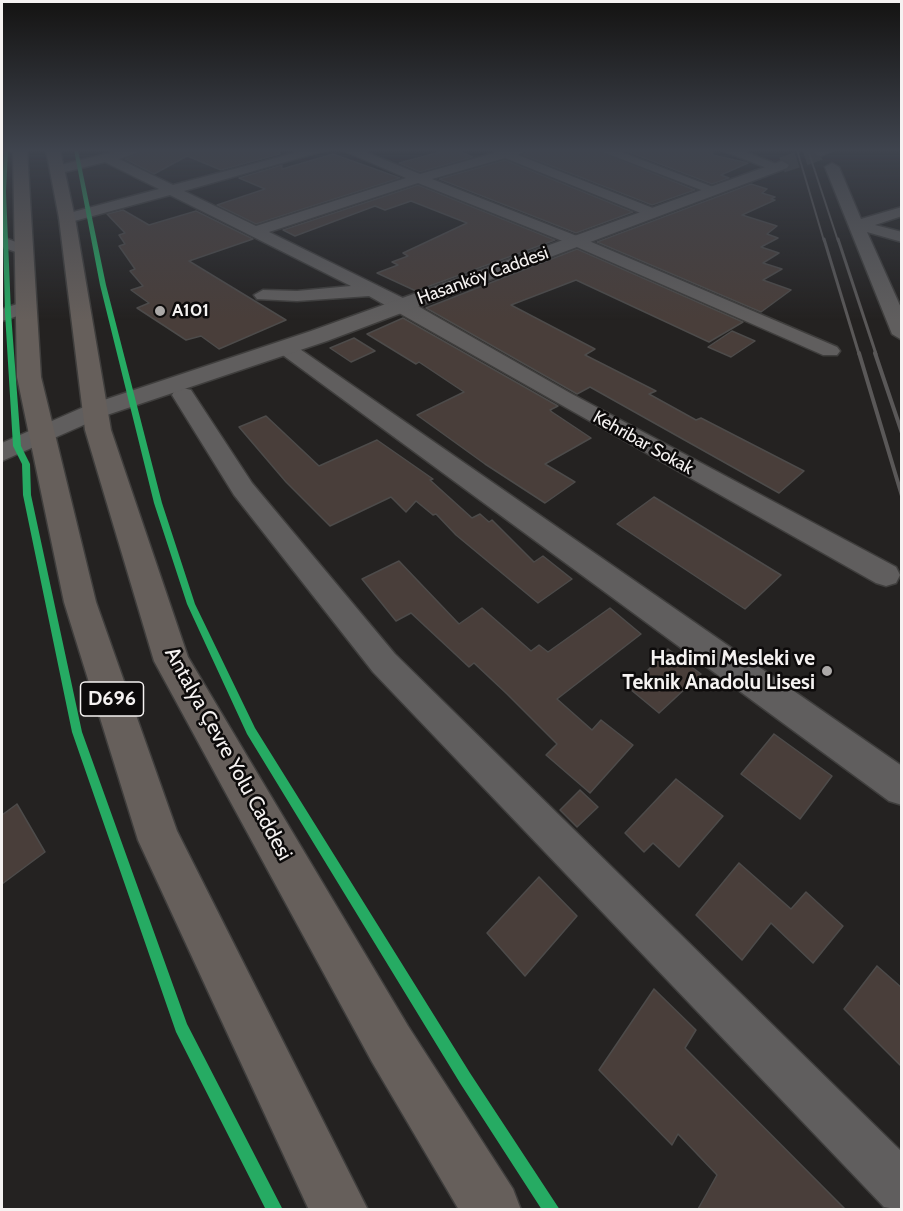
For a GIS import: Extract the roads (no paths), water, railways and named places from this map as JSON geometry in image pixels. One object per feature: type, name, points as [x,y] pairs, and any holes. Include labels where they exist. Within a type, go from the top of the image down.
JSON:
[{"type":"highway","name":"D696","points":[[16,207],[13,246],[14,311],[80,602],[159,840],[339,1209]]},
{"type":"highway","name":"Antalya Çevre Yolu Caddesi","points":[[65,207],[96,420],[172,661],[390,1044],[492,1209]]},
{"type":"street","points":[[67,218],[108,207]]},
{"type":"street","name":"Kehribar Sokak","points":[[205,207],[402,305],[562,399],[886,575]]},
{"type":"street","points":[[254,232],[332,207]]},
{"type":"street","points":[[491,207],[830,351]]},
{"type":"street","points":[[638,207],[653,213]]},
{"type":"street","name":"Hasanköy Caddesi","points":[[319,336],[670,207]]},
{"type":"street","points":[[850,207],[901,330]]},
{"type":"street","points":[[859,225],[902,211]]},
{"type":"street","points":[[859,225],[902,237]]},
{"type":"street","points":[[263,294],[297,296],[372,290]]},
{"type":"street","points":[[2,474],[46,445],[96,420],[319,336]]},
{"type":"street","points":[[96,420],[183,395],[319,336]]},
{"type":"street","points":[[287,350],[902,788]]},
{"type":"street","points":[[183,395],[243,489],[384,663],[902,1189]]},
{"type":"street","points":[[2,453],[46,445]]},
{"type":"railway","points":[[814,207],[824,241]]},
{"type":"railway","points":[[827,207],[838,241]]},
{"type":"railway","points":[[824,239],[859,354]]},
{"type":"railway","points":[[838,239],[876,354]]},
{"type":"railway","points":[[859,353],[902,496]]},
{"type":"railway","points":[[875,353],[902,433]]},
{"type":"place","name":"A101","points":[[160,311]]},
{"type":"place","name":"Hadimi Mesleki ve Teknik Anadolu Lisesi","points":[[827,671]]}]
